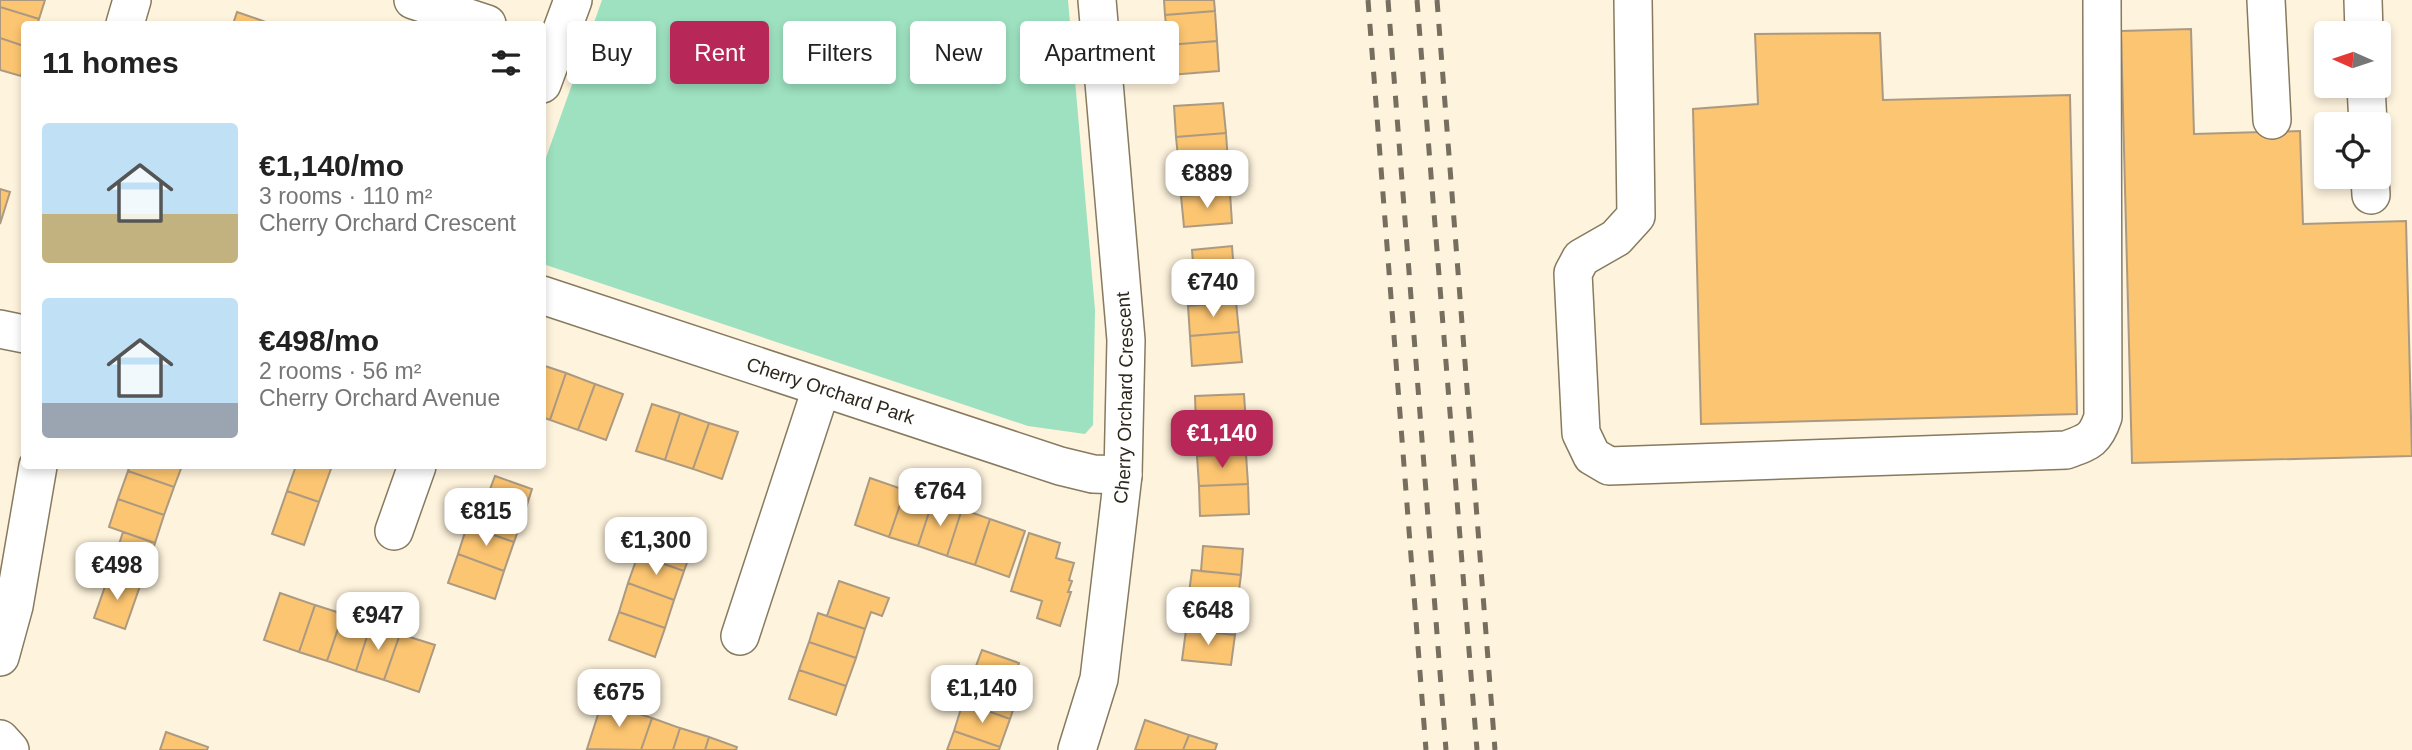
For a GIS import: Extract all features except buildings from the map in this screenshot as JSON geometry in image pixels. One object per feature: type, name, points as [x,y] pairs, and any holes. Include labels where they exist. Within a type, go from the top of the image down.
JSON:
[{"type":"street","points":[[126,21],[132,0]]},
{"type":"street","points":[[413,0],[477,21]]},
{"type":"street","points":[[548,45],[573,0]]},
{"type":"street","name":"Cherry Orchard Crescent","points":[[1077,750],[1099,679],[1123,475],[1126,340],[1097,0]]},
{"type":"street","points":[[1633,0],[1636,216],[1616,238],[1581,258],[1573,273],[1581,433],[1592,456],[1609,466],[2066,450],[2081,445],[2098,434],[2103,417],[2102,0]]},
{"type":"street","points":[[2266,0],[2272,120]]},
{"type":"street","points":[[2363,0],[2364,21]]},
{"type":"street","name":"Cherry Orchard Park","points":[[546,296],[1060,466],[1093,474],[1123,475]]},
{"type":"street","points":[[0,329],[21,333]]},
{"type":"street","points":[[740,636],[821,389]]},
{"type":"street","points":[[0,657],[13,607],[37,469]]},
{"type":"street","points":[[394,531],[416,469]]},
{"type":"street","points":[[0,739],[10,750]]},
{"type":"green space","points":[[602,0],[1068,0],[1070,21],[1020,21],[1020,84],[1075,84],[1095,310],[1093,425],[1085,434],[1028,426],[546,265],[546,158],[572,84],[656,84],[656,21],[595,21]]},
{"type":"railway","points":[[1368,0],[1426,750]]},
{"type":"railway","points":[[1388,0],[1446,750]]},
{"type":"railway","points":[[1417,0],[1477,750]]},
{"type":"railway","points":[[1437,0],[1495,750]]}]
